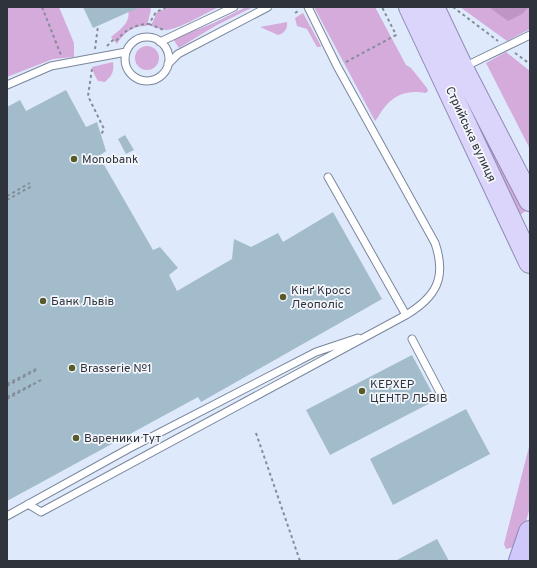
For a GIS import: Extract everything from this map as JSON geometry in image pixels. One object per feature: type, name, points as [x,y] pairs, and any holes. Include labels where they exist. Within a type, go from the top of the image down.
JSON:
[{"type":"highway","points":[[520,561],[530,532]]},
{"type":"main road","name":"Стрийська вулиця","points":[[410,7],[530,262]]},
{"type":"main road","name":"Стрийська вулиця","points":[[433,7],[462,68],[530,200]]},
{"type":"lane","points":[[160,42],[234,7]]},
{"type":"lane","points":[[168,64],[168,52],[160,42],[149,37],[138,39],[129,46],[126,52],[126,67],[133,76],[143,81],[149,81],[163,74],[168,64],[178,54],[268,7]]},
{"type":"lane","points":[[28,504],[41,512],[406,315],[418,308],[429,298],[437,285],[440,271],[439,256],[435,243],[337,66],[308,7]]},
{"type":"lane","points":[[462,68],[530,35]]},
{"type":"lane","points":[[7,85],[51,66],[126,52]]},
{"type":"lane","points":[[328,178],[406,315]]},
{"type":"lane","points":[[7,516],[128,449],[316,352],[375,332]]},
{"type":"lane","points":[[412,339],[443,398]]},
{"type":"path","points":[[42,7],[64,64]]},
{"type":"path","points":[[149,24],[156,12],[167,7]]},
{"type":"path","points":[[337,66],[396,35],[382,7]]},
{"type":"path","points":[[453,7],[530,64]]},
{"type":"path","points":[[295,13],[300,10]]},
{"type":"path","points":[[98,26],[95,51],[102,50],[131,28],[149,24],[164,30]]},
{"type":"path","points":[[92,69],[88,96],[104,129],[101,135]]},
{"type":"path","points":[[7,196],[30,183],[12,192]]},
{"type":"path","points":[[7,200],[32,187],[14,197]]},
{"type":"path","points":[[7,385],[36,369]]},
{"type":"path","points":[[7,398],[41,380]]},
{"type":"path","points":[[256,433],[300,561]]},
{"type":"shaded area","points":[[7,7],[59,7],[74,43],[74,57],[53,59],[7,77]]},
{"type":"shaded area","points":[[127,7],[149,7],[151,9],[147,26],[129,30],[122,36],[117,44],[111,37],[122,28],[127,21]]},
{"type":"shaded area","points":[[170,7],[219,7],[172,29],[164,30],[151,26],[157,12]]},
{"type":"shaded area","points":[[246,7],[253,7],[215,26],[179,48],[173,39],[214,23]]},
{"type":"shaded area","points":[[314,7],[375,7],[406,65],[411,68],[428,91],[426,93],[413,92],[397,96],[388,103],[375,121]]},
{"type":"shaded area","points":[[418,7],[423,7],[527,210],[520,215]]},
{"type":"shaded area","points":[[460,7],[530,7],[530,29],[507,41]]},
{"type":"shaded area","points":[[489,7],[529,7],[522,14],[508,21]]},
{"type":"shaded area","points":[[303,13],[321,46],[320,47],[317,47],[307,29],[297,26],[295,18]]},
{"type":"shaded area","points":[[287,22],[285,31],[278,35],[260,27]]},
{"type":"shaded area","points":[[147,46],[156,49],[159,58],[156,67],[147,70],[138,67],[135,58],[138,49]]},
{"type":"shaded area","points":[[506,52],[530,71],[530,149],[486,63]]},
{"type":"shaded area","points":[[113,62],[113,70],[110,77],[105,82],[98,81],[92,67]]},
{"type":"shaded area","points":[[530,443],[530,507],[519,546],[506,549],[504,544]]},
{"type":"building","points":[[83,7],[140,7],[93,28]]},
{"type":"building","name":"Кінґ Кросс Леополіс","points":[[66,90],[86,127],[97,122],[106,151],[99,156],[153,250],[160,247],[178,268],[169,275],[177,291],[232,259],[234,239],[251,247],[278,233],[283,242],[333,212],[382,299],[201,402],[198,397],[7,501],[7,107],[20,100],[26,111]]},
{"type":"building","points":[[125,135],[134,150],[126,154],[118,139]]},
{"type":"building","points":[[412,355],[436,400],[330,455],[306,410]]},
{"type":"building","points":[[466,409],[490,454],[393,505],[370,459]]},
{"type":"building","points":[[437,539],[449,561],[395,561]]},
{"type":"place","name":"Monobank","points":[[74,159]]},
{"type":"place","name":"Кінґ Кросс Леополіс","points":[[283,297]]},
{"type":"place","name":"Банк Львів","points":[[43,301]]},
{"type":"place","name":"Brasserie №1","points":[[72,368]]},
{"type":"place","name":"КЕРХЕР ЦЕНТР ЛЬВІВ","points":[[362,391]]},
{"type":"place","name":"Вареники Тут","points":[[76,438]]}]
